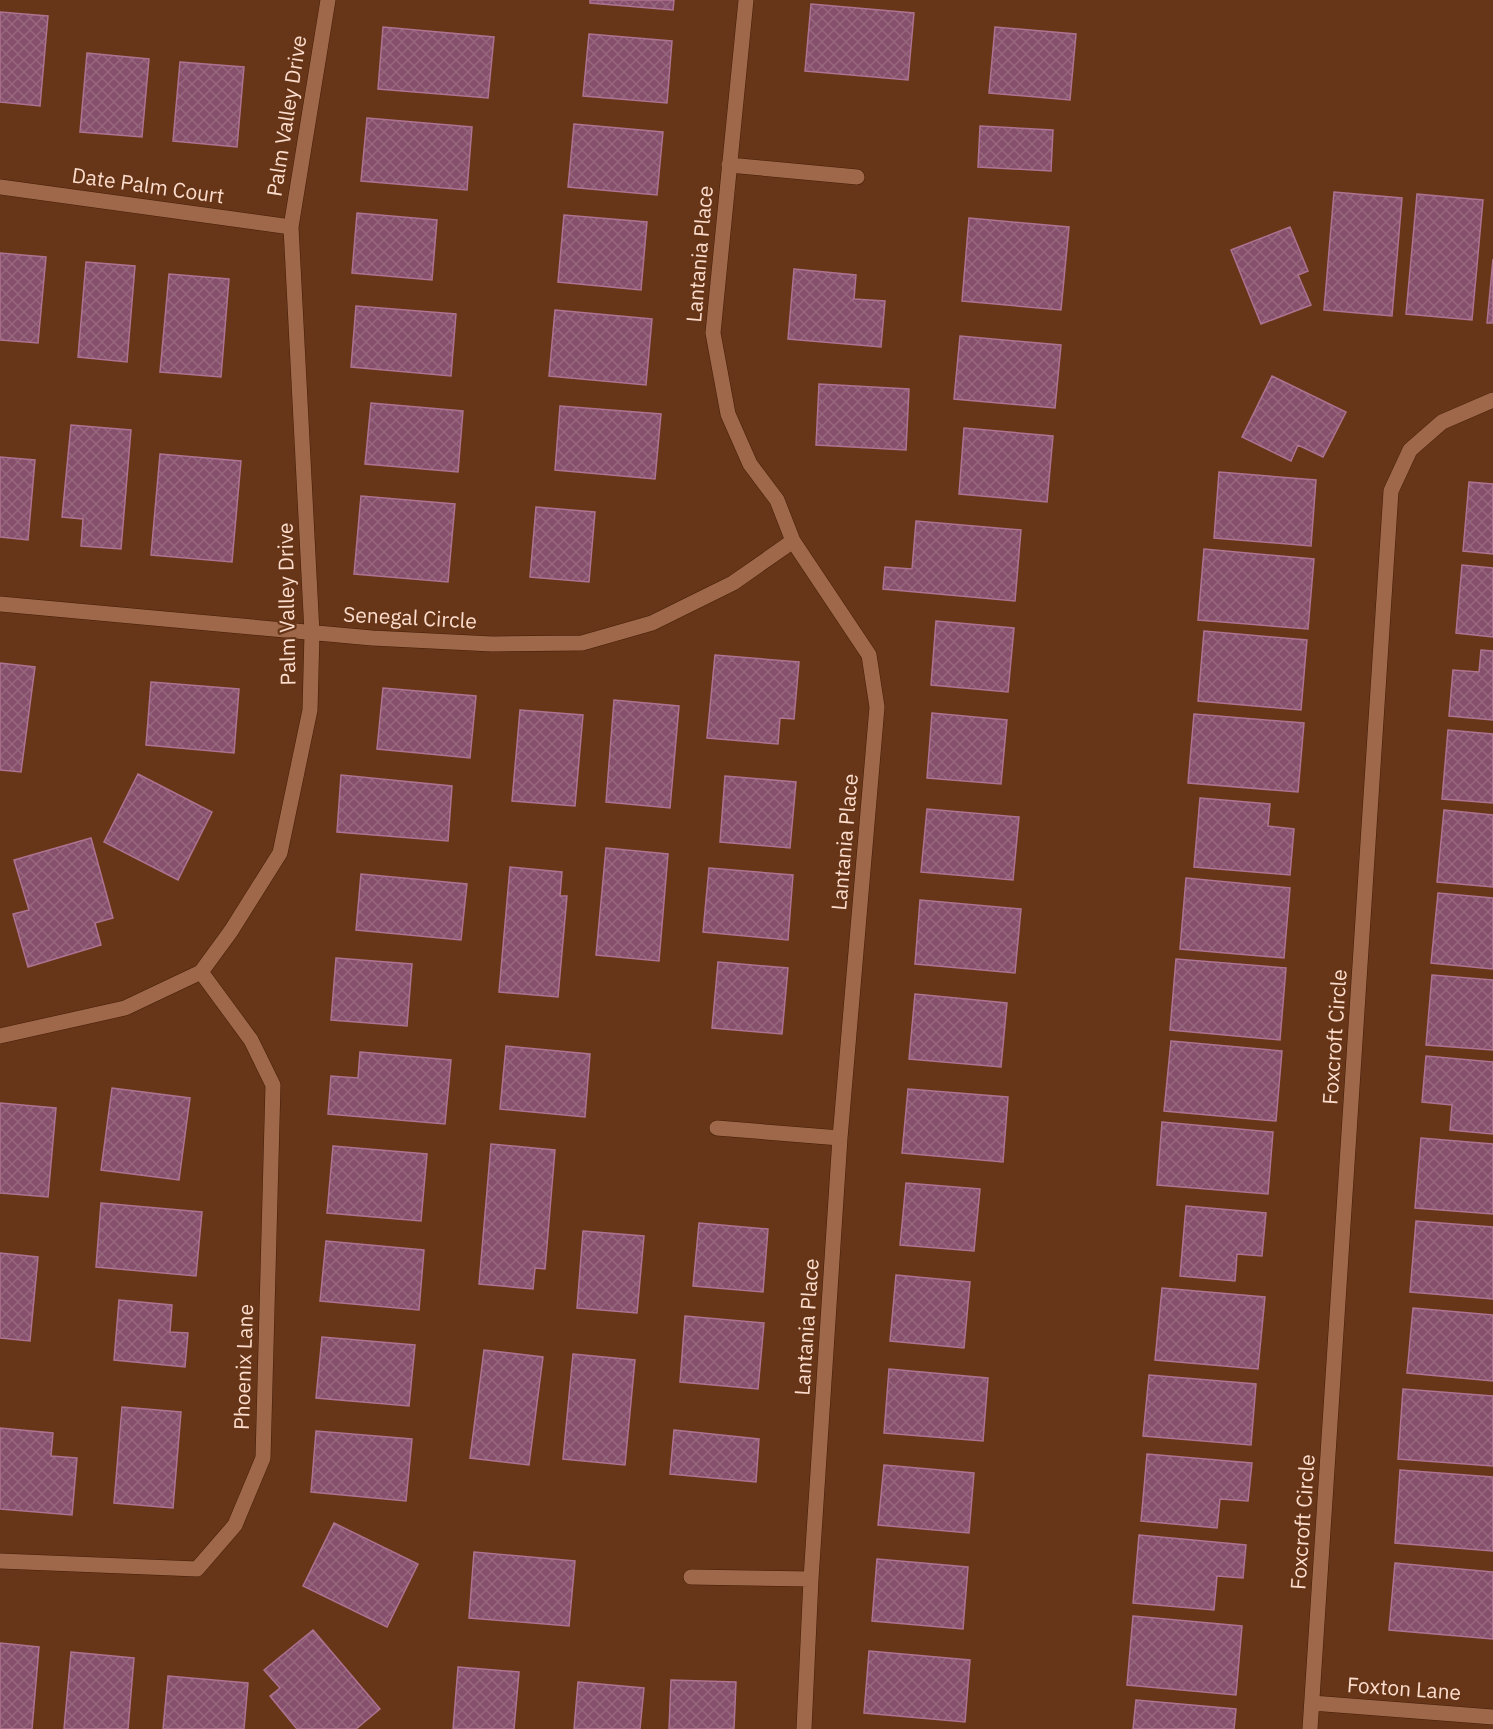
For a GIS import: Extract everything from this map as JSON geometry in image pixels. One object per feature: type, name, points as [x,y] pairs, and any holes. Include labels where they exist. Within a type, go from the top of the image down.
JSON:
[{"type":"street","name":"Palm Valley Drive","points":[[0,1036],[125,1008],[201,972],[231,931],[280,853],[310,710],[312,633],[291,227],[328,0]]},
{"type":"street","name":"Lantania Place","points":[[746,0],[713,333],[728,414],[750,464],[777,500],[793,541],[869,655],[878,707],[840,1138],[811,1579],[804,1729]]},
{"type":"street","points":[[729,165],[857,177]]},
{"type":"street","name":"Date Palm Court","points":[[0,187],[291,227]]},
{"type":"street","name":"Foxcroft Circle","points":[[1310,1729],[1391,492],[1410,450],[1442,422],[1493,400]]},
{"type":"street","name":"Senegal Circle","points":[[0,604],[372,638],[492,644],[582,643],[652,623],[733,583],[793,541]]},
{"type":"street","name":"Phoenix Lane","points":[[0,1560],[197,1569],[235,1525],[263,1458],[273,1085],[251,1040],[201,972]]},
{"type":"street","points":[[717,1128],[840,1138]]},
{"type":"street","points":[[691,1577],[811,1579]]},
{"type":"street","name":"Foxton Lane","points":[[1312,1703],[1493,1717]]},
{"type":"building","points":[[590,0],[674,0],[673,10],[590,3]]},
{"type":"building","points":[[811,4],[914,13],[908,80],[805,71]]},
{"type":"building","points":[[0,12],[48,16],[40,106],[0,102]]},
{"type":"building","points":[[383,27],[494,37],[488,98],[378,89]]},
{"type":"building","points":[[995,27],[1076,34],[1070,100],[989,93]]},
{"type":"building","points":[[589,34],[672,41],[667,103],[583,96]]},
{"type":"building","points":[[87,53],[149,59],[142,137],[80,132]]},
{"type":"building","points":[[180,62],[244,67],[237,147],[173,141]]},
{"type":"building","points":[[367,118],[472,127],[467,190],[361,181]]},
{"type":"building","points":[[574,124],[663,132],[657,195],[568,187]]},
{"type":"building","points":[[980,126],[1053,130],[1051,171],[978,167]]},
{"type":"building","points":[[1334,192],[1402,198],[1392,316],[1324,310]]},
{"type":"building","points":[[1417,194],[1483,200],[1472,320],[1406,314]]},
{"type":"building","points":[[357,213],[437,220],[432,280],[352,273]]},
{"type":"building","points":[[564,215],[647,222],[641,290],[558,282]]},
{"type":"building","points":[[969,218],[1069,227],[1061,310],[962,301]]},
{"type":"building","points":[[1290,227],[1308,271],[1298,275],[1311,305],[1261,324],[1231,250]]},
{"type":"building","points":[[0,253],[46,257],[38,343],[0,340]]},
{"type":"building","points":[[1493,259],[1493,323],[1487,323]]},
{"type":"building","points":[[86,262],[135,266],[127,362],[78,357]]},
{"type":"building","points":[[794,269],[856,275],[854,299],[885,301],[881,347],[788,339]]},
{"type":"building","points":[[169,274],[229,279],[221,377],[160,372]]},
{"type":"building","points":[[356,306],[456,314],[451,376],[351,367]]},
{"type":"building","points":[[555,310],[652,319],[646,385],[549,376]]},
{"type":"building","points":[[960,336],[1061,345],[1055,408],[954,399]]},
{"type":"building","points":[[1272,376],[1346,412],[1323,457],[1298,445],[1291,461],[1242,437]]},
{"type":"building","points":[[819,384],[909,389],[906,450],[816,445]]},
{"type":"building","points":[[371,403],[463,411],[458,472],[365,464]]},
{"type":"building","points":[[560,406],[661,414],[655,479],[555,470]]},
{"type":"building","points":[[71,425],[131,430],[121,549],[81,546],[83,519],[62,517]]},
{"type":"building","points":[[964,428],[1053,436],[1047,502],[959,494]]},
{"type":"building","points":[[160,454],[241,461],[232,562],[151,555]]},
{"type":"building","points":[[0,457],[35,460],[28,540],[0,537]]},
{"type":"building","points":[[1219,472],[1316,480],[1311,546],[1214,538]]},
{"type":"building","points":[[1469,482],[1493,484],[1493,554],[1463,551]]},
{"type":"building","points":[[361,496],[455,504],[448,582],[354,574]]},
{"type":"building","points":[[536,507],[595,512],[589,582],[530,577]]},
{"type":"building","points":[[916,521],[1021,530],[1015,601],[883,589],[885,567],[912,569]]},
{"type":"building","points":[[1204,549],[1314,559],[1308,629],[1198,620]]},
{"type":"building","points":[[1462,565],[1493,568],[1493,637],[1456,633]]},
{"type":"building","points":[[936,621],[1014,628],[1008,692],[931,685]]},
{"type":"building","points":[[1204,631],[1307,640],[1301,710],[1198,701]]},
{"type":"building","points":[[1481,650],[1493,651],[1493,720],[1449,716],[1453,670],[1479,672]]},
{"type":"building","points":[[715,655],[799,662],[794,719],[780,718],[778,744],[707,738]]},
{"type":"building","points":[[0,663],[35,667],[21,772],[0,770]]},
{"type":"building","points":[[151,682],[239,689],[234,753],[146,745]]},
{"type":"building","points":[[383,688],[476,696],[470,758],[377,749]]},
{"type":"building","points":[[614,700],[679,706],[670,808],[606,802]]},
{"type":"building","points":[[520,710],[583,715],[575,806],[512,801]]},
{"type":"building","points":[[932,713],[1007,720],[1001,784],[927,778]]},
{"type":"building","points":[[1194,714],[1304,723],[1298,792],[1188,783]]},
{"type":"building","points":[[1448,730],[1493,734],[1493,803],[1442,799]]},
{"type":"building","points":[[138,774],[212,812],[178,880],[104,842]]},
{"type":"building","points":[[341,775],[452,786],[448,841],[337,832]]},
{"type":"building","points":[[725,776],[796,782],[790,848],[720,842]]},
{"type":"building","points":[[1200,798],[1270,804],[1268,826],[1294,829],[1290,875],[1194,867]]},
{"type":"building","points":[[927,809],[1019,817],[1013,880],[921,872]]},
{"type":"building","points":[[1444,810],[1493,815],[1493,887],[1437,882]]},
{"type":"building","points":[[91,838],[113,918],[95,923],[101,945],[28,967],[13,914],[29,910],[14,860]]},
{"type":"building","points":[[606,848],[668,854],[659,961],[596,955]]},
{"type":"building","points":[[510,867],[562,872],[560,896],[567,896],[558,997],[499,992]]},
{"type":"building","points":[[709,868],[793,875],[788,940],[703,932]]},
{"type":"building","points":[[361,874],[467,884],[461,940],[356,930]]},
{"type":"building","points":[[1186,878],[1290,888],[1284,958],[1180,949]]},
{"type":"building","points":[[1438,893],[1493,898],[1493,969],[1431,963]]},
{"type":"building","points":[[920,900],[1021,909],[1015,973],[915,964]]},
{"type":"building","points":[[336,958],[412,964],[407,1026],[331,1020]]},
{"type":"building","points":[[1176,959],[1286,968],[1280,1040],[1170,1030]]},
{"type":"building","points":[[718,962],[788,968],[782,1034],[712,1028]]},
{"type":"building","points":[[1432,975],[1493,980],[1493,1050],[1426,1045]]},
{"type":"building","points":[[915,994],[1007,1003],[1001,1067],[909,1059]]},
{"type":"building","points":[[1171,1041],[1282,1051],[1276,1121],[1164,1111]]},
{"type":"building","points":[[506,1046],[590,1054],[585,1117],[500,1109]]},
{"type":"building","points":[[360,1052],[451,1060],[445,1124],[328,1114],[331,1076],[358,1078]]},
{"type":"building","points":[[1426,1056],[1493,1062],[1493,1134],[1450,1130],[1452,1105],[1422,1102]]},
{"type":"building","points":[[112,1088],[190,1098],[179,1180],[101,1170]]},
{"type":"building","points":[[908,1089],[1008,1097],[1003,1162],[902,1153]]},
{"type":"building","points":[[0,1103],[56,1108],[48,1197],[0,1193]]},
{"type":"building","points":[[1162,1122],[1273,1132],[1268,1194],[1157,1185]]},
{"type":"building","points":[[1421,1138],[1493,1144],[1493,1214],[1415,1208]]},
{"type":"building","points":[[491,1144],[555,1150],[545,1269],[535,1268],[533,1289],[479,1284]]},
{"type":"building","points":[[333,1146],[427,1154],[421,1221],[327,1213]]},
{"type":"building","points":[[906,1183],[980,1189],[974,1251],[900,1245]]},
{"type":"building","points":[[101,1203],[202,1212],[196,1276],[96,1267]]},
{"type":"building","points":[[1186,1206],[1266,1213],[1262,1256],[1237,1254],[1235,1281],[1180,1276]]},
{"type":"building","points":[[1416,1221],[1493,1227],[1493,1299],[1410,1292]]},
{"type":"building","points":[[699,1223],[768,1229],[763,1292],[693,1286]]},
{"type":"building","points":[[583,1231],[644,1236],[637,1313],[577,1308]]},
{"type":"building","points":[[326,1241],[424,1250],[419,1310],[320,1301]]},
{"type":"building","points":[[0,1253],[38,1257],[30,1341],[0,1338]]},
{"type":"building","points":[[896,1275],[970,1282],[964,1348],[890,1341]]},
{"type":"building","points":[[1162,1288],[1265,1297],[1258,1369],[1155,1360]]},
{"type":"building","points":[[119,1300],[172,1305],[170,1332],[188,1333],[185,1367],[114,1360]]},
{"type":"building","points":[[1413,1308],[1493,1315],[1493,1381],[1407,1373]]},
{"type":"building","points":[[685,1316],[764,1323],[758,1389],[680,1382]]},
{"type":"building","points":[[322,1337],[415,1345],[409,1406],[316,1398]]},
{"type":"building","points":[[484,1350],[543,1357],[529,1465],[470,1458]]},
{"type":"building","points":[[573,1354],[635,1360],[625,1465],[563,1459]]},
{"type":"building","points":[[889,1369],[988,1378],[983,1441],[884,1433]]},
{"type":"building","points":[[1149,1375],[1256,1384],[1251,1445],[1143,1436]]},
{"type":"building","points":[[1403,1389],[1493,1396],[1493,1466],[1398,1459]]},
{"type":"building","points":[[122,1407],[181,1412],[173,1508],[114,1503]]},
{"type":"building","points":[[0,1428],[53,1433],[51,1456],[77,1458],[72,1515],[0,1509]]},
{"type":"building","points":[[674,1430],[759,1439],[756,1482],[670,1474]]},
{"type":"building","points":[[316,1431],[412,1439],[406,1501],[311,1492]]},
{"type":"building","points":[[1147,1454],[1252,1463],[1248,1501],[1220,1499],[1217,1528],[1141,1521]]},
{"type":"building","points":[[884,1465],[974,1473],[969,1533],[878,1525]]},
{"type":"building","points":[[1400,1470],[1493,1477],[1493,1551],[1395,1543]]},
{"type":"building","points":[[334,1523],[418,1564],[387,1627],[303,1586]]},
{"type":"building","points":[[1139,1535],[1246,1545],[1243,1578],[1217,1576],[1214,1610],[1133,1603]]},
{"type":"building","points":[[474,1552],[575,1561],[569,1626],[469,1618]]},
{"type":"building","points":[[877,1559],[968,1567],[963,1629],[872,1621]]},
{"type":"building","points":[[1395,1563],[1493,1572],[1493,1639],[1389,1630]]},
{"type":"building","points":[[1133,1616],[1242,1626],[1236,1695],[1127,1685]]},
{"type":"building","points":[[313,1630],[380,1709],[356,1729],[297,1729],[270,1696],[280,1688],[264,1670]]},
{"type":"building","points":[[0,1643],[39,1647],[32,1729],[0,1729]]},
{"type":"building","points":[[869,1651],[970,1660],[965,1722],[864,1713]]},
{"type":"building","points":[[71,1652],[134,1658],[128,1729],[64,1729]]},
{"type":"building","points":[[458,1667],[519,1672],[514,1729],[453,1729]]},
{"type":"building","points":[[168,1676],[248,1683],[244,1729],[163,1729]]},
{"type":"building","points":[[671,1680],[736,1682],[734,1729],[669,1729]]},
{"type":"building","points":[[578,1682],[644,1688],[640,1729],[574,1729]]},
{"type":"building","points":[[1136,1700],[1236,1709],[1234,1729],[1133,1729]]}]
